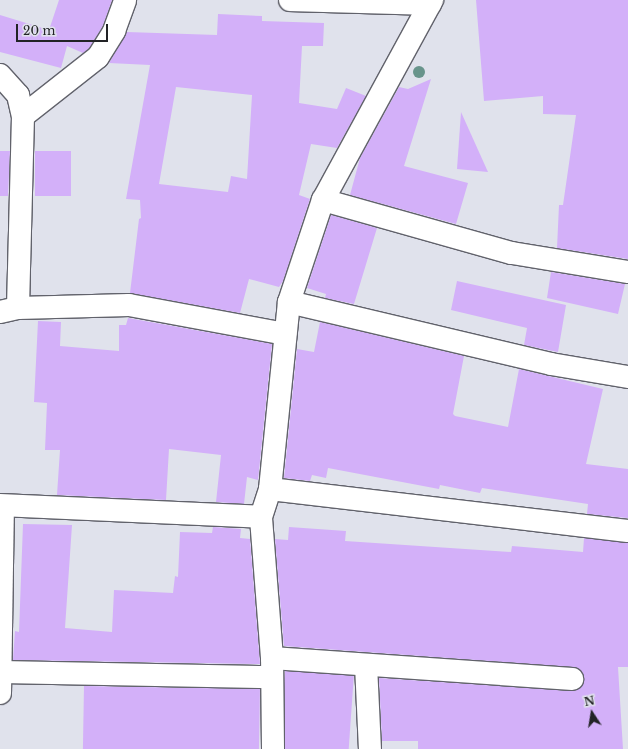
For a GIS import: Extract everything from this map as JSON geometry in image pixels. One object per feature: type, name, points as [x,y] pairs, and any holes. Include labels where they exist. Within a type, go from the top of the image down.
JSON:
[{"type":"street","points":[[23,116],[98,57],[114,31],[125,0]]},
{"type":"street","points":[[273,749],[272,668],[261,518],[270,489],[289,302],[323,200],[431,2],[290,0]]},
{"type":"street","points":[[0,75],[18,95],[23,116],[9,310],[129,305],[285,334]]},
{"type":"street","points":[[323,200],[512,253],[628,272]]},
{"type":"street","points":[[289,302],[552,364],[628,377]]},
{"type":"street","points":[[270,489],[628,532]]},
{"type":"street","points":[[261,518],[1,505],[1,682],[272,668],[366,665],[572,679]]},
{"type":"street","points":[[366,665],[370,749]]},
{"type":"building","points":[[59,0],[112,0],[103,26],[89,49],[83,53],[67,46],[61,68],[0,52],[0,15],[49,30]]},
{"type":"building","points":[[476,0],[628,0],[628,259],[557,248],[559,205],[563,205],[576,115],[543,114],[543,96],[484,101]]},
{"type":"building","points":[[218,14],[262,16],[262,21],[324,23],[323,46],[302,46],[299,103],[337,109],[346,88],[366,96],[337,148],[311,144],[299,195],[310,199],[283,281],[279,287],[249,279],[240,313],[130,293],[139,219],[141,218],[140,200],[126,199],[150,65],[109,63],[127,32],[217,35]],"holes":[[[176,87],[252,95],[247,179],[231,176],[228,192],[159,184]]]},
{"type":"building","points":[[431,79],[404,166],[468,183],[456,224],[350,195],[360,158],[399,87],[408,89]]},
{"type":"building","points":[[461,112],[488,172],[457,169]]},
{"type":"building","points":[[0,151],[10,151],[8,196],[0,196]]},
{"type":"building","points":[[35,151],[71,151],[71,196],[35,196]]},
{"type":"building","points":[[331,215],[377,228],[354,304],[325,298],[326,294],[307,288]]},
{"type":"building","points":[[551,272],[625,284],[618,314],[547,298]]},
{"type":"building","points":[[457,281],[566,305],[558,352],[524,345],[527,328],[451,310]]},
{"type":"building","points":[[128,318],[272,344],[258,480],[247,477],[244,504],[216,502],[221,455],[169,449],[166,500],[57,495],[60,450],[45,450],[47,403],[34,402],[38,321],[61,322],[60,346],[119,351],[119,325],[126,325]]},
{"type":"building","points":[[320,322],[464,356],[453,414],[455,416],[508,427],[519,369],[603,389],[586,464],[628,469],[628,518],[587,514],[588,504],[482,488],[480,493],[440,485],[439,489],[328,468],[326,478],[312,475],[310,481],[284,478],[297,349],[314,352]]},
{"type":"building","points":[[23,524],[72,525],[65,628],[112,632],[114,590],[173,593],[175,576],[178,577],[180,532],[212,533],[213,527],[241,529],[240,538],[250,539],[260,664],[13,660],[15,631],[19,632]]},
{"type":"building","points":[[289,527],[346,531],[345,541],[511,552],[512,546],[583,552],[584,538],[628,543],[628,667],[618,667],[623,749],[418,749],[418,741],[382,741],[379,678],[571,691],[582,686],[583,674],[573,667],[284,646],[275,539],[288,540]]},
{"type":"building","points":[[285,671],[354,676],[349,749],[280,749]]},
{"type":"building","points":[[84,686],[260,689],[259,749],[83,749]]}]
